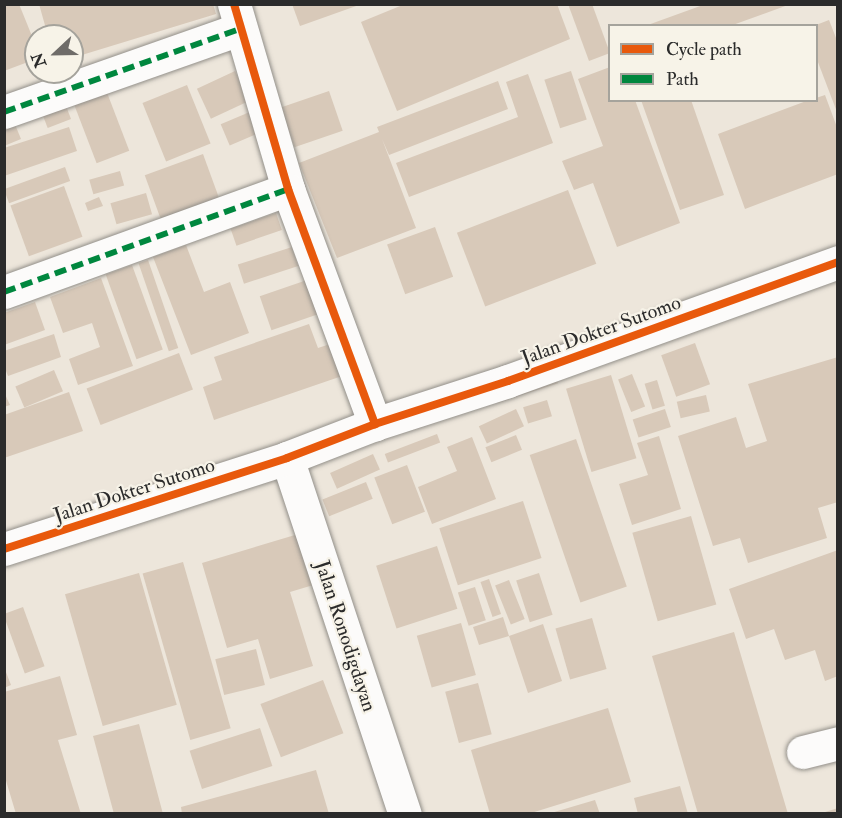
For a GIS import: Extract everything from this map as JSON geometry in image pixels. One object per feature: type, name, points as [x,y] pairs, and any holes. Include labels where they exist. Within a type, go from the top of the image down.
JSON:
[{"type":"street","points":[[4,112],[237,17],[288,189],[375,424]]},
{"type":"street","points":[[4,292],[288,189]]},
{"type":"street","name":"Jalan Dokter Sutomo","points":[[4,549],[287,458],[375,424],[508,381],[837,262]]},
{"type":"street","name":"Jalan Ronodigdayan","points":[[287,458],[405,813]]},
{"type":"street","points":[[803,752],[837,743]]},
{"type":"building","points":[[4,4],[19,4],[27,24],[24,24],[24,64],[4,71]]},
{"type":"building","points":[[39,4],[213,4],[216,14],[84,54],[84,24],[45,24]]},
{"type":"building","points":[[292,4],[359,4],[359,5],[300,26]]},
{"type":"building","points":[[405,4],[557,4],[570,39],[397,111],[361,22]]},
{"type":"building","points":[[568,4],[592,4],[608,48],[608,54],[589,61]]},
{"type":"building","points":[[703,5],[788,5],[736,24],[651,24]]},
{"type":"building","points":[[829,20],[838,43],[837,112],[818,62],[818,24]]},
{"type":"building","points":[[608,68],[608,102],[636,102],[680,223],[617,247],[593,183],[574,190],[562,161],[603,146],[578,79]]},
{"type":"building","points":[[235,71],[249,101],[211,119],[197,89]]},
{"type":"building","points":[[571,71],[587,120],[560,128],[544,80]]},
{"type":"building","points":[[528,74],[553,143],[409,197],[396,163],[518,117],[506,82]]},
{"type":"building","points":[[498,81],[508,109],[389,155],[382,139],[416,228],[337,258],[299,163],[379,132],[377,127]]},
{"type":"building","points":[[187,85],[211,143],[166,161],[142,103]]},
{"type":"building","points":[[106,90],[129,151],[97,163],[73,103]]},
{"type":"building","points":[[329,91],[343,131],[294,147],[281,108]]},
{"type":"building","points":[[825,95],[838,130],[838,174],[745,209],[718,134],[804,102],[818,102],[818,97]]},
{"type":"building","points":[[642,102],[692,102],[724,195],[680,210]]},
{"type":"building","points":[[66,106],[71,119],[48,128],[43,115]]},
{"type":"building","points":[[252,111],[261,132],[230,145],[221,124]]},
{"type":"building","points":[[14,122],[21,139],[4,146],[4,126]]},
{"type":"building","points":[[69,127],[77,151],[4,176],[4,148]]},
{"type":"building","points":[[203,154],[222,207],[164,228],[145,175]]},
{"type":"building","points":[[65,167],[70,181],[9,203],[4,189]]},
{"type":"building","points":[[120,171],[124,185],[93,194],[89,180]]},
{"type":"building","points":[[64,186],[82,237],[29,256],[10,205]]},
{"type":"building","points":[[568,190],[596,264],[485,306],[457,233]]},
{"type":"building","points":[[146,193],[152,214],[116,224],[110,203]]},
{"type":"building","points":[[99,197],[103,206],[88,211],[85,203]]},
{"type":"building","points":[[276,213],[282,230],[236,246],[231,229]]},
{"type":"building","points":[[435,227],[453,277],[405,294],[387,244]]},
{"type":"building","points":[[186,245],[204,292],[230,282],[249,333],[191,355],[153,257]]},
{"type":"building","points":[[292,247],[298,266],[244,284],[238,265]]},
{"type":"building","points":[[148,260],[178,348],[169,351],[139,263]]},
{"type":"building","points":[[132,265],[163,350],[136,359],[106,275]]},
{"type":"building","points":[[101,278],[133,366],[78,385],[69,359],[100,347],[92,323],[63,333],[50,297]]},
{"type":"building","points":[[307,280],[319,314],[271,330],[260,296]]},
{"type":"building","points":[[35,302],[45,330],[4,345],[4,313]]},
{"type":"building","points":[[309,324],[318,348],[333,343],[345,375],[214,420],[203,387],[222,380],[214,357]]},
{"type":"building","points":[[54,334],[61,357],[8,376],[4,366],[4,351]]},
{"type":"building","points":[[695,343],[710,384],[676,397],[661,355]]},
{"type":"building","points":[[179,353],[193,389],[101,425],[87,388]]},
{"type":"building","points":[[838,357],[838,502],[818,508],[827,538],[748,563],[740,538],[713,546],[678,436],[736,417],[746,448],[767,441],[748,384]]},
{"type":"building","points":[[54,370],[63,391],[24,408],[15,386]]},
{"type":"building","points":[[554,371],[558,383],[497,403],[493,391]]},
{"type":"building","points":[[632,374],[645,406],[631,412],[618,380]]},
{"type":"building","points":[[611,375],[636,458],[591,472],[566,389]]},
{"type":"building","points":[[657,380],[665,406],[652,410],[645,384]]},
{"type":"building","points":[[4,392],[10,405],[4,407]]},
{"type":"building","points":[[69,392],[83,431],[4,458],[4,415]]},
{"type":"building","points":[[706,395],[710,412],[681,418],[677,402]]},
{"type":"building","points":[[547,400],[552,416],[528,424],[523,407]]},
{"type":"building","points":[[516,409],[524,426],[487,444],[479,426]]},
{"type":"building","points":[[665,409],[671,427],[639,438],[633,420]]},
{"type":"building","points":[[419,420],[421,428],[381,438],[379,430]]},
{"type":"building","points":[[437,434],[440,442],[388,462],[385,454]]},
{"type":"building","points":[[516,435],[522,450],[491,462],[485,447]]},
{"type":"building","points":[[659,436],[681,509],[632,525],[619,484],[648,475],[637,443]]},
{"type":"building","points":[[472,437],[496,499],[432,524],[418,487],[457,471],[447,447]]},
{"type":"building","points":[[576,439],[627,587],[580,602],[530,455]]},
{"type":"building","points":[[373,454],[380,470],[337,489],[330,473]]},
{"type":"building","points":[[407,465],[425,512],[392,524],[374,478]]},
{"type":"building","points":[[366,482],[373,499],[329,516],[322,500]]},
{"type":"building","points":[[523,501],[542,558],[458,585],[439,528]]},
{"type":"building","points":[[691,516],[716,604],[658,621],[632,533]]},
{"type":"building","points":[[305,532],[320,583],[290,592],[313,666],[270,679],[258,639],[227,648],[202,563]]},
{"type":"building","points":[[437,546],[457,609],[397,629],[376,566]]},
{"type":"building","points":[[838,550],[838,676],[825,681],[815,650],[785,660],[774,629],[746,639],[729,589]]},
{"type":"building","points":[[183,562],[231,728],[190,740],[143,574]]},
{"type":"building","points":[[139,573],[177,705],[103,726],[65,594]]},
{"type":"building","points":[[539,573],[553,615],[530,622],[516,580]]},
{"type":"building","points":[[489,579],[501,614],[493,617],[480,582]]},
{"type":"building","points":[[509,580],[525,619],[511,625],[495,586]]},
{"type":"building","points":[[475,587],[486,620],[469,626],[458,593]]},
{"type":"building","points":[[23,607],[45,666],[25,673],[4,616],[4,614]]},
{"type":"building","points":[[503,617],[509,636],[479,645],[473,627]]},
{"type":"building","points":[[592,618],[607,669],[570,679],[555,628]]},
{"type":"building","points":[[461,623],[476,675],[432,688],[417,636]]},
{"type":"building","points":[[543,624],[562,681],[528,693],[509,636]]},
{"type":"building","points":[[734,632],[788,814],[698,814],[652,656]]},
{"type":"building","points":[[256,649],[265,685],[224,695],[215,659]]},
{"type":"building","points":[[4,667],[11,685],[4,688]]},
{"type":"building","points":[[60,676],[77,735],[58,740],[81,814],[16,814],[4,774],[4,692]]},
{"type":"building","points":[[323,680],[343,733],[281,757],[260,704]]},
{"type":"building","points":[[478,683],[492,734],[459,743],[445,692]]},
{"type":"building","points":[[608,708],[631,782],[528,814],[490,814],[471,750]]},
{"type":"building","points":[[139,724],[163,814],[114,814],[93,736]]},
{"type":"building","points":[[260,728],[272,766],[202,789],[190,751]]},
{"type":"building","points":[[316,770],[329,814],[182,814],[181,807]]},
{"type":"building","points":[[680,786],[688,814],[638,814],[634,798]]},
{"type":"building","points":[[595,800],[600,814],[551,814],[551,813]]},
{"type":"building","points":[[838,808],[838,814],[822,814],[822,813]]},
{"type":"marked path","points":[[4,112],[240,29]]},
{"type":"marked path","points":[[4,292],[288,189]]},
{"type":"cycle path","points":[[234,4],[288,189],[375,424]]},
{"type":"cycle path","points":[[4,549],[287,458],[375,424],[508,381],[838,262]]}]
